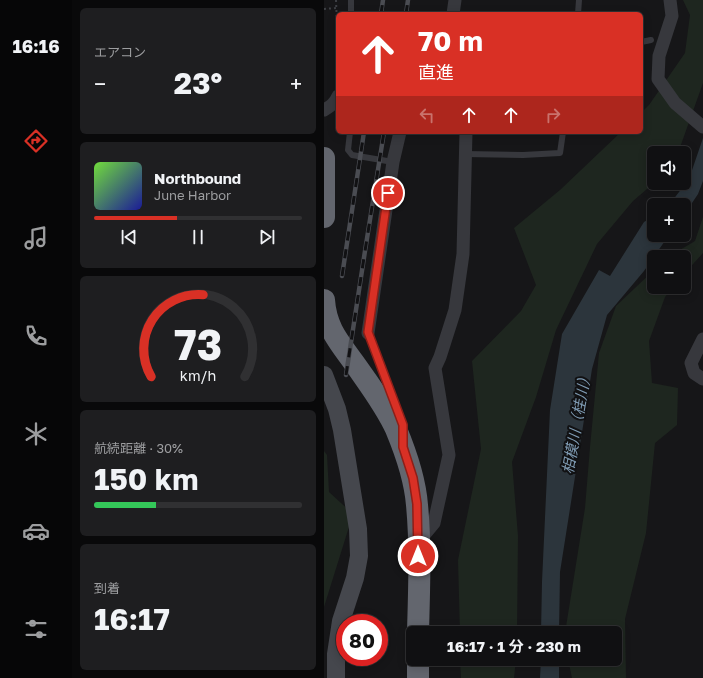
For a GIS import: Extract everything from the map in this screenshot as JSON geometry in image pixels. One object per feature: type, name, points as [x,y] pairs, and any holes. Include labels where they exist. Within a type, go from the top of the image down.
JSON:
[{"type":"highway","points":[[324,158],[324,217]]},
{"type":"highway","points":[[324,300],[329,326],[335,337],[378,396],[388,414],[403,447],[413,478],[417,504],[418,626]]},
{"type":"highway","points":[[418,666],[418,678]]},
{"type":"main road","points":[[324,375],[337,409],[342,430],[358,529],[360,556],[341,621],[336,654],[336,678]]},
{"type":"street","points":[[453,12],[455,0]]},
{"type":"street","points":[[670,0],[672,16],[659,56],[658,79],[675,103],[703,127]]},
{"type":"street","points":[[324,110],[330,107],[336,100]]},
{"type":"street","points":[[368,332],[393,162],[400,134]]},
{"type":"street","points":[[418,541],[434,523],[449,455],[435,368],[440,357],[454,310],[463,254],[464,154],[466,134]]},
{"type":"street","points":[[703,338],[691,363],[694,373],[703,379]]},
{"type":"lane","points":[[351,0],[351,12]]},
{"type":"lane","points":[[578,12],[579,0]]},
{"type":"lane","points":[[643,42],[650,40]]},
{"type":"lane","points":[[350,134],[348,150],[352,156],[393,162]]},
{"type":"lane","points":[[464,154],[523,155],[560,152],[562,134]]},
{"type":"lane","points":[[368,332],[400,418]]},
{"type":"lane","points":[[403,425],[403,447]]},
{"type":"path","points":[[336,0],[336,12]]},
{"type":"path","points":[[324,9],[336,8]]},
{"type":"shaded area","points":[[683,0],[703,0],[703,83],[680,146],[647,146],[647,189],[633,201],[597,244],[556,330],[536,397],[512,462],[518,536],[517,626],[460,626],[458,560],[481,449],[472,361],[521,311],[536,285],[514,228],[560,190],[619,134],[643,134],[643,111],[649,105],[685,53],[690,15]]},
{"type":"shaded area","points":[[703,217],[703,253],[691,266],[691,250],[680,250],[695,241]]},
{"type":"shaded area","points":[[647,277],[647,294],[667,294],[649,341],[652,383],[678,388],[677,425],[655,443],[646,533],[625,619],[626,678],[572,678],[569,666],[622,666],[622,626],[566,626],[585,508],[599,353],[616,306]]},
{"type":"shaded area","points":[[324,451],[327,455],[329,492],[353,514],[324,607]]},
{"type":"shaded area","points":[[460,666],[515,666],[514,678],[461,678]]},
{"type":"water","points":[[703,138],[703,181],[698,194],[691,204],[691,198],[674,198],[681,190],[691,190],[691,173]]},
{"type":"water","name":"相模川（桂川）","points":[[647,220],[647,242],[664,242],[659,250],[647,250],[647,267],[607,315],[592,369],[560,572],[559,626],[541,626],[550,410],[562,334],[599,270],[610,276],[644,222]]},
{"type":"water","points":[[541,666],[559,666],[559,678],[540,678]]},
{"type":"railway","points":[[381,12],[383,0]]},
{"type":"railway","points":[[406,12],[408,0]]},
{"type":"railway","points":[[342,276],[364,134]]},
{"type":"railway","points":[[346,375],[384,134]]},
{"type":"route","points":[[388,193],[368,332],[403,425],[403,447],[413,478],[417,504],[418,556]]}]
